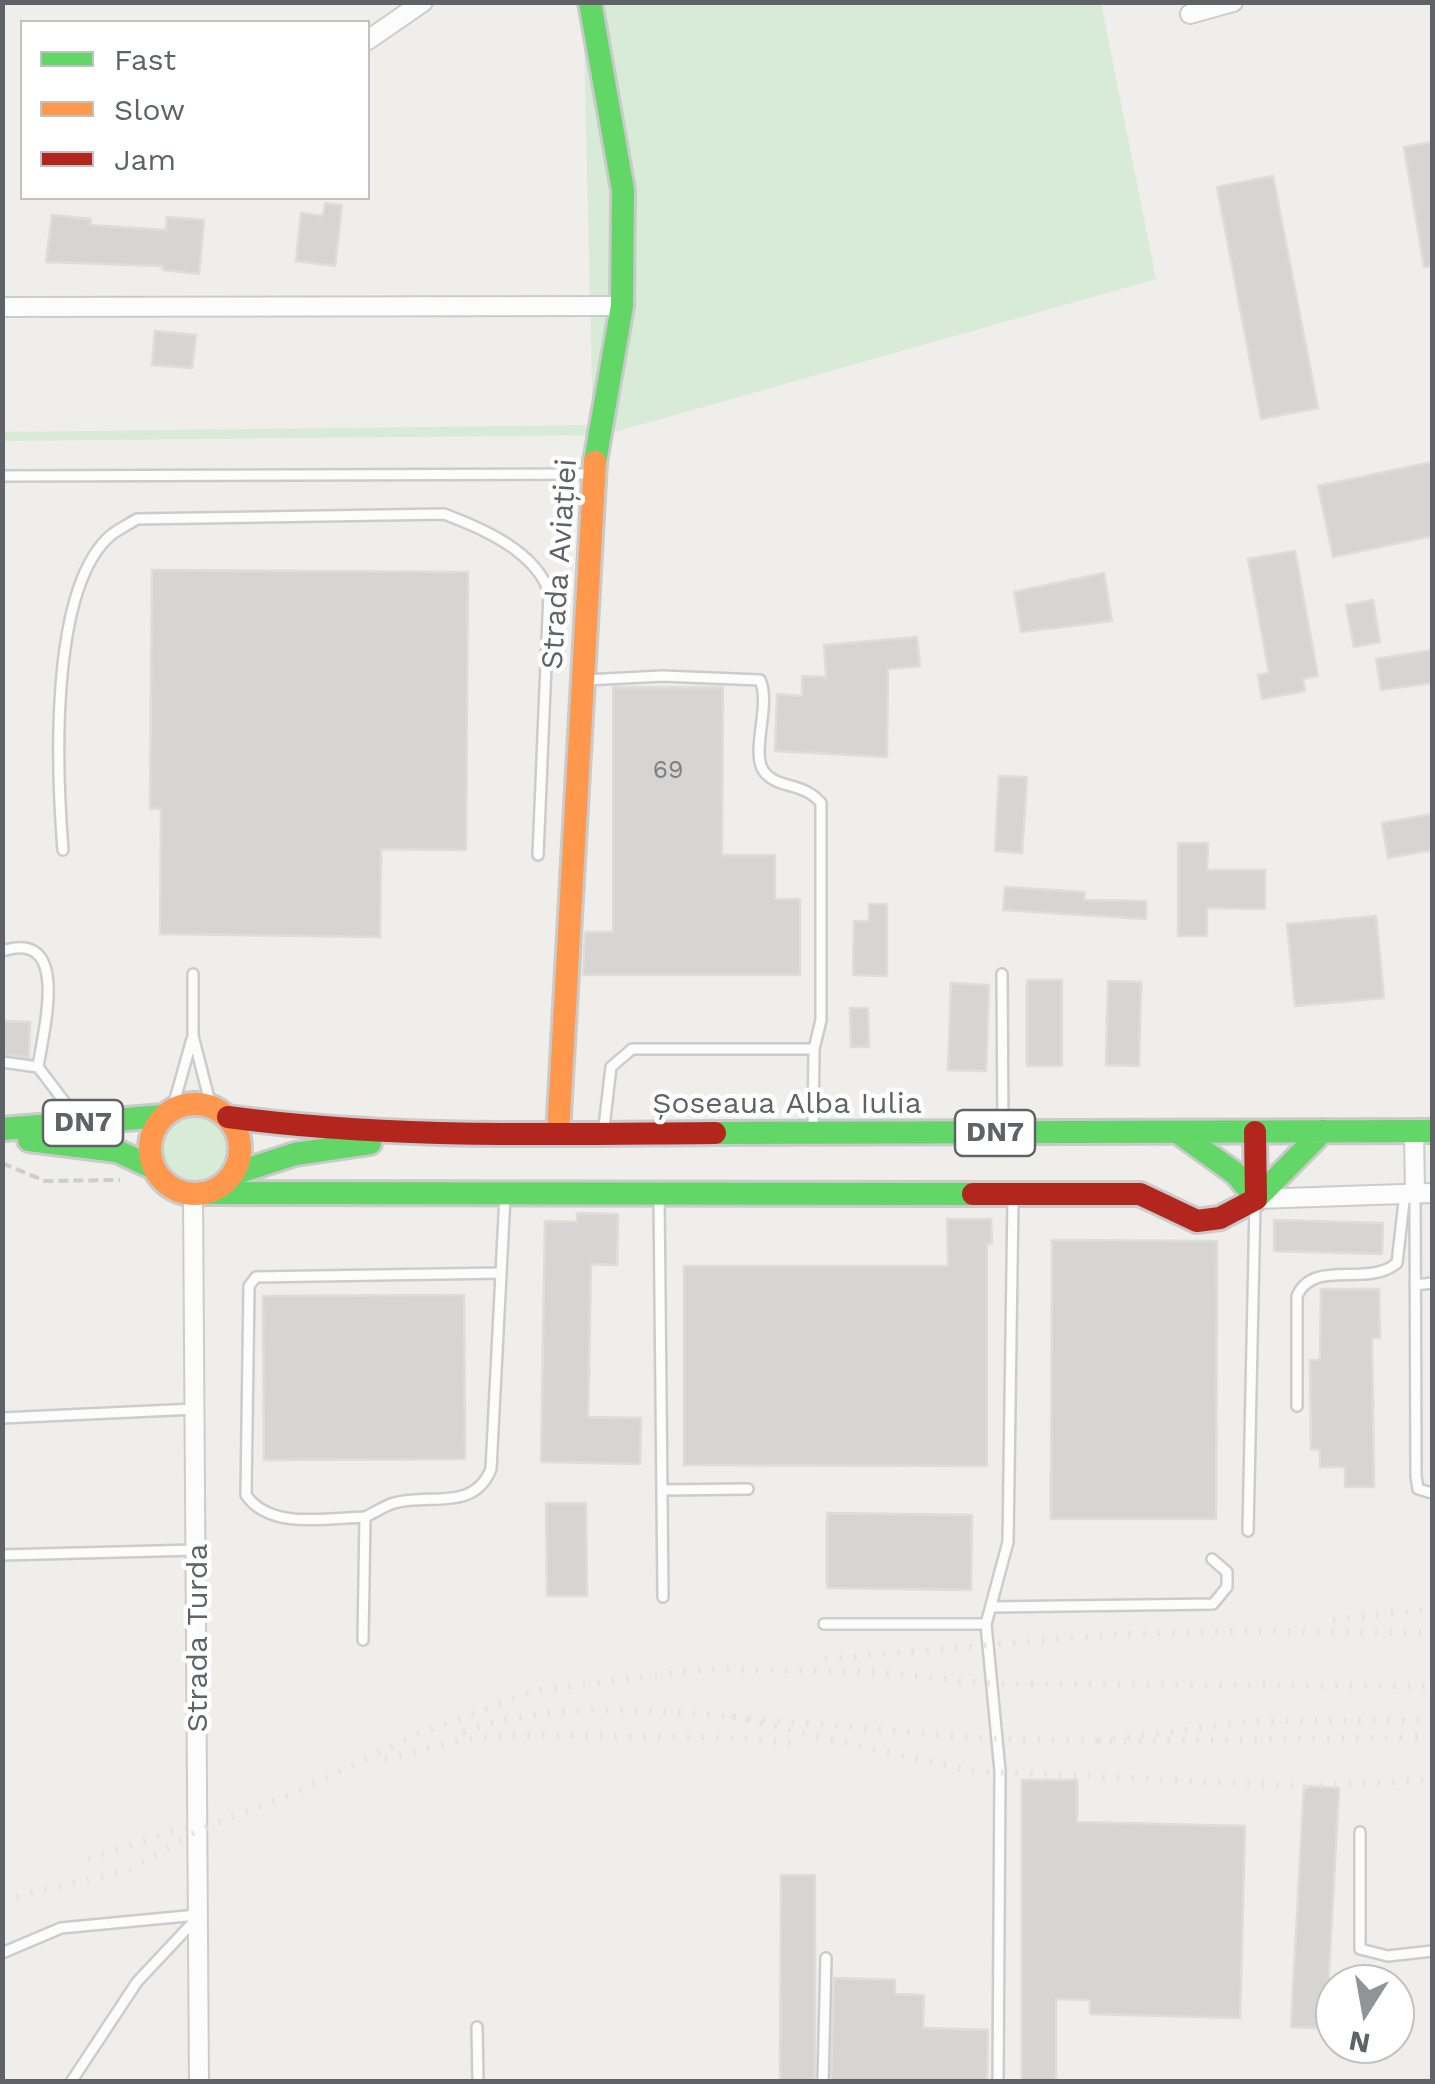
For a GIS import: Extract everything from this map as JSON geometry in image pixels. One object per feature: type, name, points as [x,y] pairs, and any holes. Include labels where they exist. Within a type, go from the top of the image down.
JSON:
[{"type":"street","points":[[370,39],[424,2]]},
{"type":"street","name":"Strada Aviației","points":[[558,1134],[593,474],[622,306],[622,190],[590,2]]},
{"type":"street","points":[[1190,14],[1234,2]]},
{"type":"street","points":[[2,308],[622,306]]},
{"type":"street","name":"DN7","points":[[2,1130],[168,1113],[192,1103],[220,1112]]},
{"type":"street","points":[[220,1112],[241,1144],[232,1175],[235,1187],[252,1196]]},
{"type":"street","name":"Șoseaua Alba Iulia","points":[[220,1112],[441,1134],[1423,1131]]},
{"type":"street","name":"DN7","points":[[154,1168],[150,1140],[168,1113]]},
{"type":"street","points":[[1256,1198],[1418,1193],[1423,1131]]},
{"type":"street","points":[[1255,1132],[1256,1198]]},
{"type":"street","points":[[198,1194],[1140,1194],[1188,1219],[1206,1222],[1228,1218],[1256,1198],[1322,1132]]},
{"type":"street","name":"Șoseaua Alba Iulia","points":[[232,1175],[295,1154],[441,1134]]},
{"type":"street","points":[[1179,1134],[1236,1174],[1256,1198]]},
{"type":"street","name":"DN7","points":[[2,1137],[117,1151],[154,1168],[169,1186],[198,1194],[232,1175]]},
{"type":"street","name":"Strada Turda","points":[[198,1194],[195,1409],[199,2082]]},
{"type":"lane","points":[[2,476],[593,474]]},
{"type":"lane","points":[[63,850],[56,761],[69,632],[78,594],[109,537],[138,519],[444,514],[472,524],[543,573],[550,618],[538,855]]},
{"type":"lane","points":[[582,680],[678,676],[760,680],[766,691],[759,758],[762,770],[769,778],[809,790],[820,803],[820,1020],[814,1049],[813,1134]]},
{"type":"lane","points":[[2,951],[16,946],[38,952],[48,964],[50,991],[38,1067],[80,1124]]},
{"type":"lane","points":[[168,1113],[193,1036],[193,974]]},
{"type":"lane","points":[[1002,974],[1003,1133]]},
{"type":"lane","points":[[193,1036],[220,1112]]},
{"type":"lane","points":[[604,1135],[610,1068],[632,1049],[814,1049]]},
{"type":"lane","points":[[2,1062],[38,1067]]},
{"type":"lane","points":[[1418,1193],[1416,1476],[1418,1489],[1432,1493]]},
{"type":"lane","points":[[1297,1406],[1297,1296],[1301,1286],[1310,1278],[1323,1276],[1371,1276],[1397,1263],[1418,1193]]},
{"type":"lane","points":[[998,2082],[1000,1771],[986,1624],[1008,1542],[1013,1194]]},
{"type":"lane","points":[[501,1273],[256,1277],[248,1286],[246,1495],[255,1507],[278,1518],[366,1518],[394,1503],[470,1497],[486,1482],[491,1469],[505,1196]]},
{"type":"lane","points":[[659,1196],[662,1597]]},
{"type":"lane","points":[[1248,1531],[1256,1198]]},
{"type":"lane","points":[[1415,1284],[1432,1283]]},
{"type":"lane","points":[[2,1418],[195,1409]]},
{"type":"lane","points":[[662,1490],[748,1489]]},
{"type":"lane","points":[[363,1640],[366,1518]]},
{"type":"lane","points":[[2,1556],[198,1550]]},
{"type":"lane","points":[[991,1607],[1213,1604],[1227,1587],[1227,1572],[1212,1558]]},
{"type":"lane","points":[[824,1624],[986,1624]]},
{"type":"lane","points":[[1360,1832],[1360,1949],[1388,1956],[1432,1951]]},
{"type":"lane","points":[[2,1953],[60,1928],[199,1915]]},
{"type":"lane","points":[[71,2082],[137,1982],[199,1915]]},
{"type":"lane","points":[[823,2082],[826,1958]]},
{"type":"lane","points":[[477,2027],[478,2082]]},
{"type":"path","points":[[2,1163],[45,1181],[124,1180]]},
{"type":"green space","points":[[583,3],[1101,3],[1156,279],[604,435],[3,441],[2,432],[593,425]]},
{"type":"green space","points":[[195,1112],[220,1123],[231,1148],[220,1173],[195,1184],[170,1173],[159,1148],[170,1123]]},
{"type":"building","points":[[1432,142],[1432,266],[1424,267],[1404,147]]},
{"type":"building","points":[[1273,176],[1318,408],[1261,419],[1217,187]]},
{"type":"building","points":[[325,203],[342,205],[335,266],[296,261],[301,213],[323,216]]},
{"type":"building","points":[[52,215],[91,219],[90,225],[166,230],[167,217],[204,220],[199,274],[163,270],[163,266],[46,262]]},
{"type":"building","points":[[155,331],[196,335],[192,368],[152,365]]},
{"type":"building","points":[[1432,462],[1432,536],[1333,557],[1318,486]]},
{"type":"building","points":[[1295,551],[1318,676],[1303,679],[1305,691],[1262,699],[1258,675],[1269,673],[1248,559]]},
{"type":"building","points":[[152,570],[468,572],[466,850],[381,849],[380,937],[160,934],[161,809],[150,809]]},
{"type":"building","points":[[1104,573],[1112,621],[1021,632],[1014,592]]},
{"type":"building","points":[[1373,600],[1380,642],[1354,647],[1346,605]]},
{"type":"building","points":[[917,637],[920,666],[888,669],[887,757],[775,751],[777,694],[802,696],[802,676],[826,677],[824,645]]},
{"type":"building","points":[[1432,650],[1432,683],[1381,690],[1376,659]]},
{"type":"building","points":[[613,687],[723,687],[722,855],[775,855],[775,899],[800,899],[800,975],[583,975],[585,932],[613,932]]},
{"type":"building","points":[[999,776],[1027,777],[1022,853],[995,851]]},
{"type":"building","points":[[1432,814],[1432,850],[1388,858],[1382,823]]},
{"type":"building","points":[[1178,843],[1208,843],[1207,870],[1265,870],[1265,909],[1207,908],[1207,936],[1178,936]]},
{"type":"building","points":[[1005,887],[1085,892],[1084,900],[1146,901],[1146,919],[1003,910]]},
{"type":"building","points":[[869,904],[887,904],[887,976],[853,975],[854,921],[869,921]]},
{"type":"building","points":[[1376,916],[1384,998],[1295,1006],[1287,924]]},
{"type":"building","points":[[1027,980],[1062,980],[1062,1066],[1027,1066]]},
{"type":"building","points":[[1108,981],[1141,982],[1139,1066],[1106,1065]]},
{"type":"building","points":[[951,983],[989,985],[986,1071],[948,1070]]},
{"type":"building","points":[[850,1008],[868,1008],[869,1047],[851,1047]]},
{"type":"building","points":[[2,1021],[30,1022],[29,1058],[2,1054]]},
{"type":"building","points":[[577,1213],[618,1214],[617,1265],[591,1264],[588,1417],[641,1418],[640,1464],[541,1462],[545,1221],[577,1222]]},
{"type":"building","points":[[947,1219],[991,1219],[992,1244],[987,1244],[987,1466],[684,1465],[684,1266],[948,1266]]},
{"type":"building","points":[[1274,1220],[1383,1223],[1382,1254],[1274,1251]]},
{"type":"building","points":[[1052,1240],[1217,1241],[1216,1519],[1051,1519]]},
{"type":"building","points":[[1321,1289],[1379,1289],[1380,1338],[1372,1338],[1374,1487],[1345,1487],[1345,1467],[1320,1467],[1320,1450],[1311,1449],[1310,1360],[1320,1360]]},
{"type":"building","points":[[464,1295],[465,1459],[264,1460],[263,1296]]},
{"type":"building","points":[[546,1503],[586,1503],[587,1596],[547,1596]]},
{"type":"building","points":[[827,1513],[972,1515],[971,1590],[827,1588]]},
{"type":"building","points":[[1022,1780],[1077,1780],[1077,1822],[1245,1826],[1240,2018],[1090,2014],[1090,2000],[1056,1999],[1056,2082],[1022,2082]]},
{"type":"building","points":[[1304,1786],[1339,1788],[1329,1964],[1315,1964],[1315,2028],[1291,2027]]},
{"type":"building","points":[[781,1875],[815,1875],[815,2082],[780,2082]]},
{"type":"building","points":[[834,1978],[895,1980],[895,1994],[924,1995],[923,2028],[988,2030],[987,2082],[831,2082]]},
{"type":"railway","points":[[1333,1620],[1432,1609]]},
{"type":"railway","points":[[825,1659],[1107,1635],[1246,1631],[1432,1633]]},
{"type":"railway","points":[[2,1900],[130,1870],[199,1830],[301,1790],[413,1736],[534,1691],[705,1669],[876,1672],[993,1684],[1432,1686]]},
{"type":"railway","points":[[463,1732],[529,1716],[597,1710],[734,1717]]},
{"type":"railway","points":[[1098,1741],[974,1738],[734,1717],[970,1771],[1304,1786],[1432,1780]]},
{"type":"railway","points":[[1402,1738],[1098,1741],[1257,1721],[1432,1720]]},
{"type":"railway","points":[[1432,1734],[1402,1738],[1432,1738]]},
{"type":"railway","points":[[385,1759],[461,1740],[518,1735],[741,1738],[798,1744]]},
{"type":"railway","points":[[88,1859],[185,1827]]},
{"type":"traffic: fast","points":[[590,2],[623,190],[622,306],[595,462]]},
{"type":"traffic: fast","points":[[2,1129],[163,1116]]},
{"type":"traffic: fast","points":[[1179,1133],[1236,1174],[1256,1199],[1323,1131]]},
{"type":"traffic: fast","points":[[715,1133],[1432,1131]]},
{"type":"traffic: fast","points":[[29,1140],[117,1151],[154,1168]]},
{"type":"traffic: fast","points":[[233,1174],[295,1154],[370,1143]]},
{"type":"traffic: fast","points":[[203,1193],[973,1194]]},
{"type":"traffic: slow","points":[[558,1134],[595,462]]},
{"type":"traffic: slow","points":[[195,1104],[212,1107],[227,1117],[237,1132],[240,1149],[237,1166],[227,1181],[212,1191],[195,1194],[178,1191],[163,1181],[153,1166],[150,1149],[153,1132],[163,1117],[178,1107],[195,1104]]},
{"type":"traffic: jam","points":[[228,1117],[410,1132],[715,1133]]},
{"type":"traffic: jam","points":[[973,1194],[1140,1194],[1197,1221],[1220,1218],[1256,1199],[1255,1132]]}]
